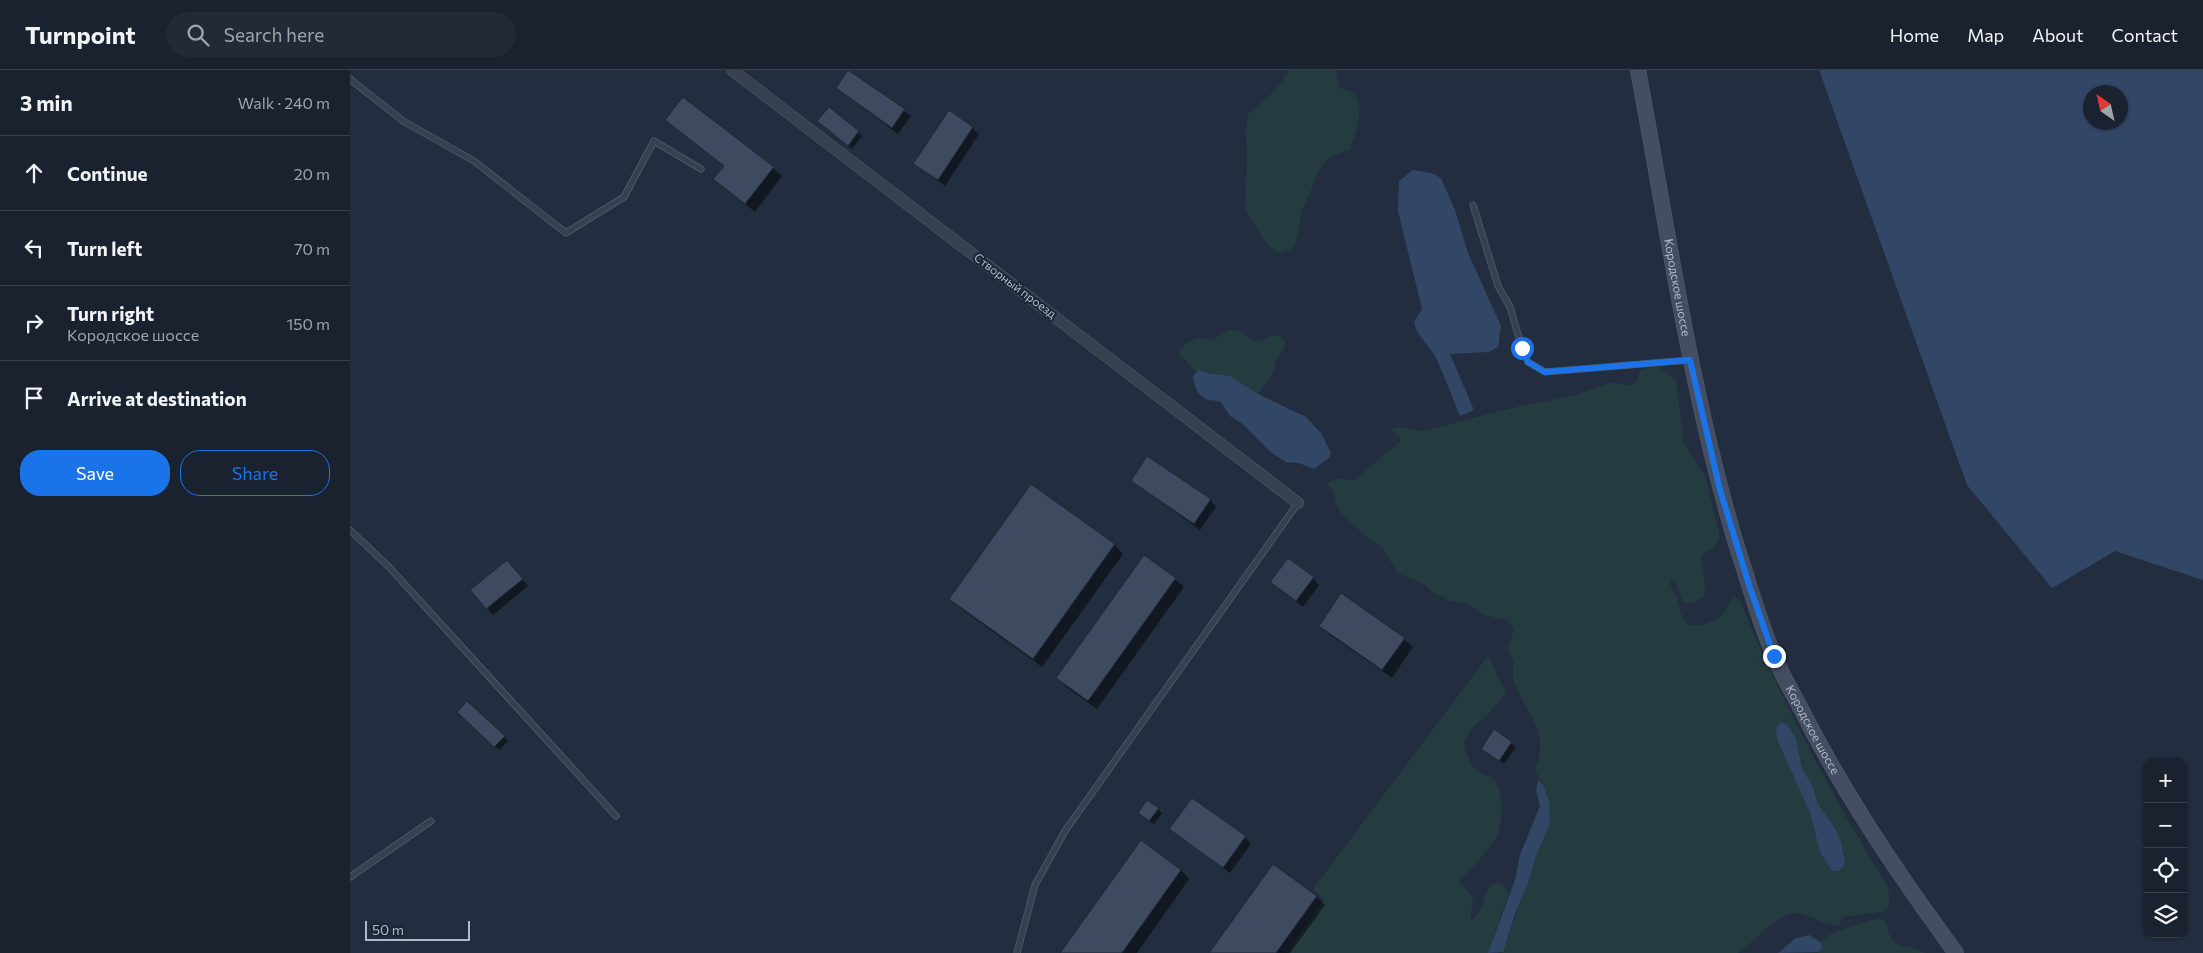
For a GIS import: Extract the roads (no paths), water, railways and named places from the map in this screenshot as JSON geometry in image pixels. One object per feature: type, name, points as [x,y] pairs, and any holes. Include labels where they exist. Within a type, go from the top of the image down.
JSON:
[{"type":"main road","name":"Кородское шоссе","points":[[1638,70],[1690,360],[1720,490],[1750,588],[1774,656],[1816,739],[1854,807],[1912,894],[1956,953]]},
{"type":"street","name":"Створный проезд","points":[[732,70],[1298,503]]},
{"type":"lane","points":[[350,79],[403,121],[474,161],[566,233],[624,197],[654,141],[702,169]]},
{"type":"lane","points":[[1473,205],[1498,286],[1510,307],[1528,362],[1537,369],[1545,372],[1690,360]]},
{"type":"lane","points":[[1017,953],[1035,885],[1064,832],[1298,503]]},
{"type":"lane","points":[[350,530],[389,567],[616,816]]},
{"type":"lane","points":[[350,877],[432,821]]},
{"type":"water","points":[[1819,70],[2203,70],[2203,580],[2115,551],[2052,588],[1967,485]]},
{"type":"water","points":[[1413,170],[1431,173],[1441,178],[1455,210],[1468,253],[1501,326],[1498,347],[1489,352],[1450,354],[1474,410],[1460,416],[1436,358],[1417,332],[1414,322],[1422,309],[1398,211],[1399,181]]},
{"type":"water","points":[[1199,370],[1230,376],[1258,394],[1306,417],[1321,433],[1331,453],[1330,457],[1314,469],[1299,463],[1286,462],[1272,453],[1243,424],[1230,416],[1221,402],[1208,400],[1199,393],[1195,387],[1193,376]]},
{"type":"water","points":[[1780,723],[1787,724],[1796,738],[1802,769],[1812,784],[1818,804],[1836,830],[1841,842],[1845,861],[1843,867],[1838,871],[1832,871],[1820,852],[1810,813],[1777,739],[1776,728]]},
{"type":"water","points":[[1538,780],[1543,785],[1549,801],[1550,823],[1516,911],[1503,952],[1488,953],[1515,880],[1520,855],[1540,806],[1536,791]]},
{"type":"water","points":[[1809,935],[1820,942],[1823,948],[1819,952],[1778,953],[1796,938]]}]
